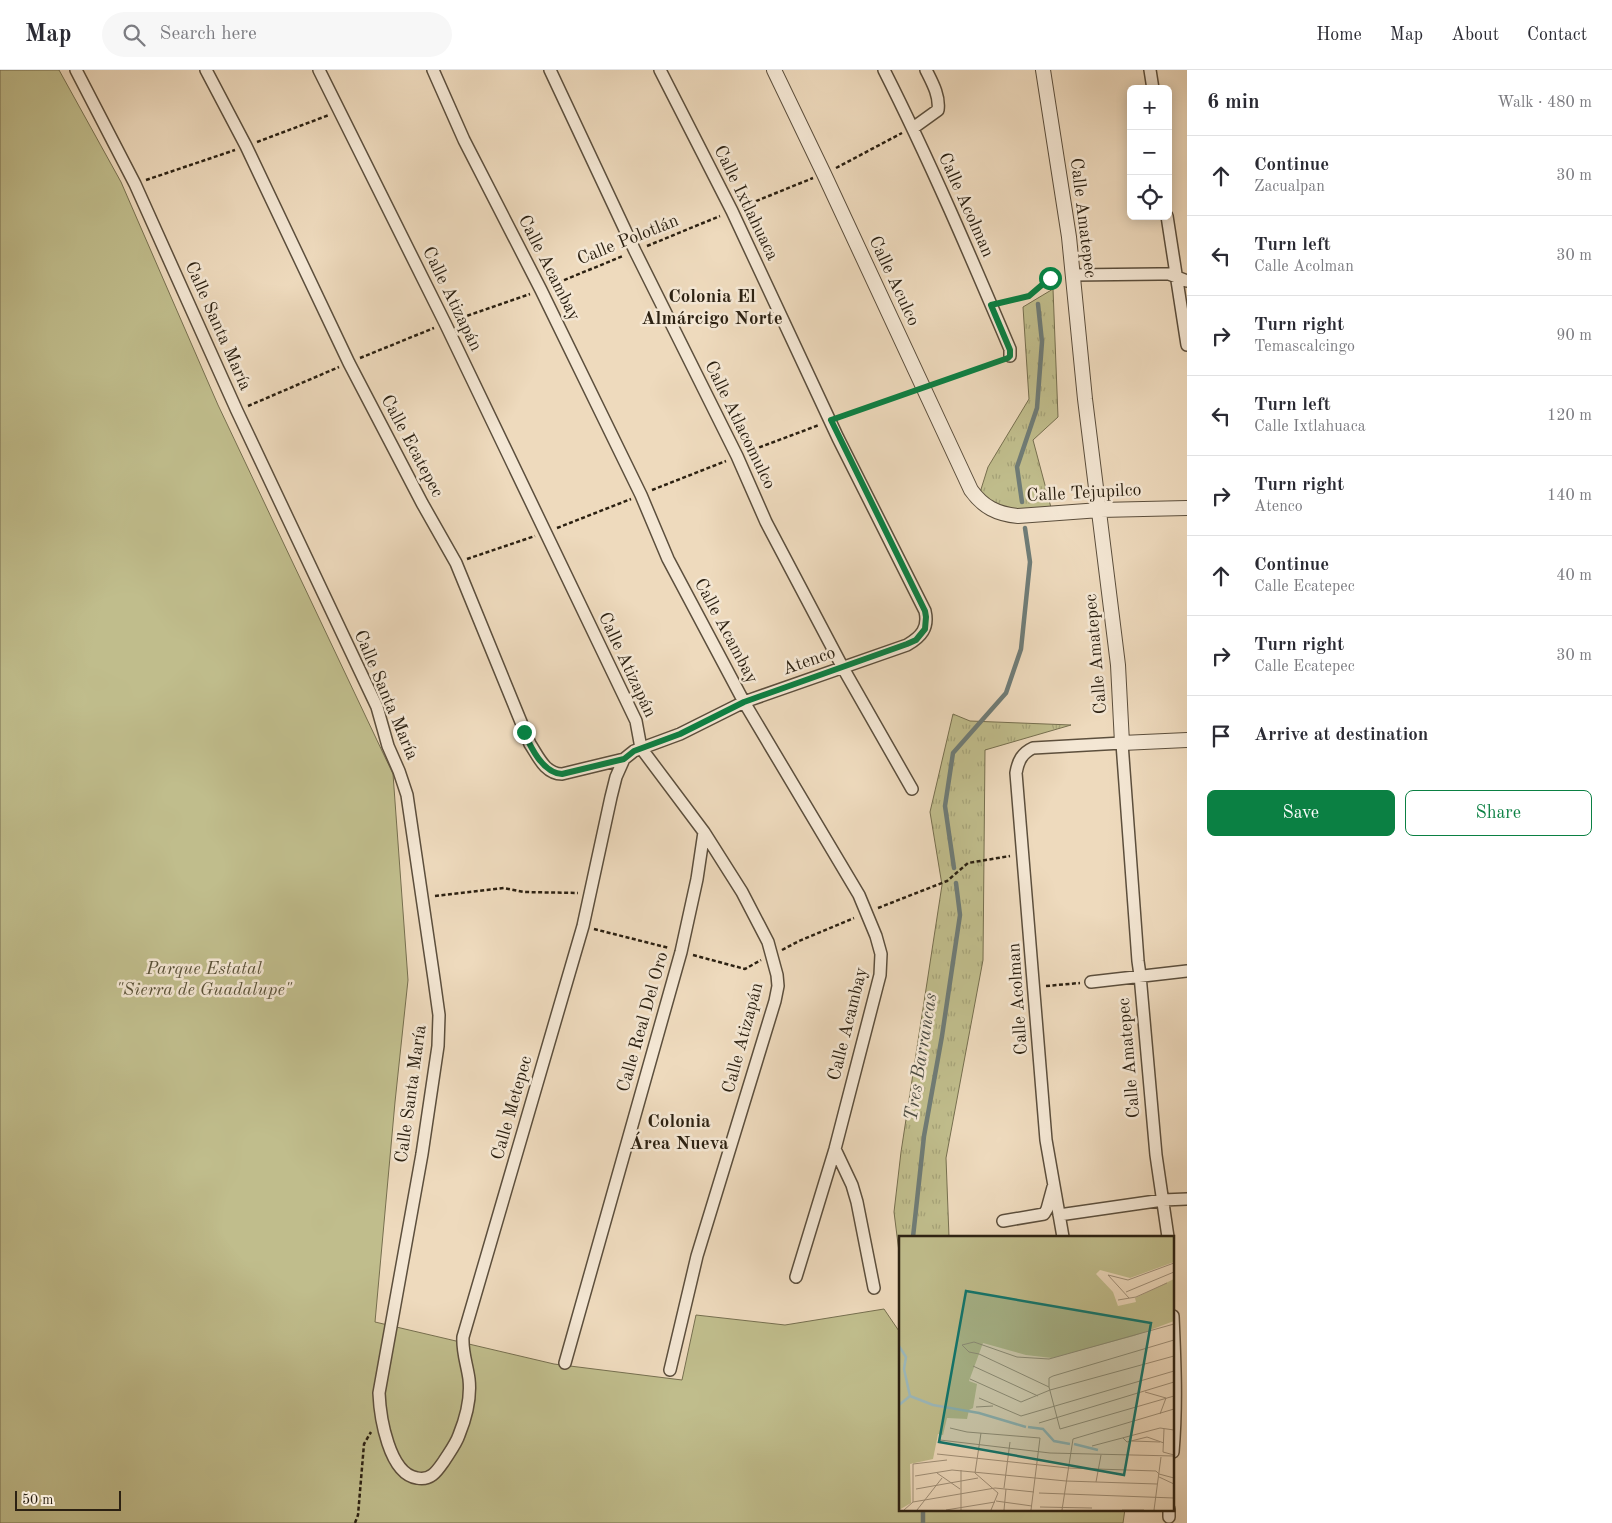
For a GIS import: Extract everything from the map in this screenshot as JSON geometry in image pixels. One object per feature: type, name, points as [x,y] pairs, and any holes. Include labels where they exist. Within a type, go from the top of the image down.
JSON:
[{"type":"street","name":"Calle Santa María","points":[[76,70],[135,184],[237,411],[377,707],[388,746],[400,771],[407,795],[439,1015],[438,1046],[422,1154],[379,1394],[382,1421],[398,1465],[408,1476],[422,1479],[428,1477]]},
{"type":"street","name":"Calle Ecatepec","points":[[206,70],[246,146],[348,364],[456,563],[530,744],[546,767],[556,774],[624,759]]},
{"type":"street","name":"Calle Atizapán","points":[[319,70],[445,323],[636,721],[640,748],[704,832],[742,892],[773,954],[778,986],[776,1001],[697,1256],[670,1370]]},
{"type":"street","name":"Calle Acambay","points":[[433,70],[464,140],[541,290],[641,495],[668,559],[744,702],[860,896],[868,913],[881,954],[881,969],[834,1149],[796,1277]]},
{"type":"street","name":"Calle Atlacomulco","points":[[550,70],[635,251],[737,456],[766,522],[843,668],[912,789]]},
{"type":"street","name":"Calle Ixtlahuaca","points":[[660,70],[732,211],[831,420],[925,611],[926,623]]},
{"type":"street","name":"Calle Aculco","points":[[774,70],[971,490],[984,506]]},
{"type":"street","name":"Calle Acolman","points":[[884,70],[913,128],[991,305],[1010,350],[1010,356]]},
{"type":"street","points":[[913,128],[938,110],[937,96],[926,70]]},
{"type":"street","name":"Calle Amatepec","points":[[1043,70],[1065,208],[1085,399],[1118,665],[1138,961],[1156,1155],[1168,1236]]},
{"type":"street","points":[[1150,70],[1152,85]]},
{"type":"street","points":[[1168,220],[1182,279],[1187,345]]},
{"type":"street","points":[[1072,276],[1169,274],[1182,279]]},
{"type":"street","name":"Calle Tejupilco","points":[[984,506],[1005,514],[1018,516],[1100,510],[1187,508]]},
{"type":"street","name":"Atenco","points":[[640,748],[680,734],[744,702],[843,668],[916,640],[925,629],[926,623]]},
{"type":"street","points":[[1122,743],[1187,740]]},
{"type":"street","name":"Calle Acolman","points":[[1063,1236],[1046,1140],[1016,773],[1020,758],[1033,748],[1122,743]]},
{"type":"street","points":[[624,759],[640,748]]},
{"type":"street","name":"Calle Metepec","points":[[428,1477],[434,1474],[459,1437],[466,1415],[469,1379],[462,1348],[463,1337],[583,926],[610,797],[624,759]]},
{"type":"street","name":"Calle Real Del Oro","points":[[565,1363],[681,952],[704,832]]},
{"type":"street","points":[[1091,982],[1187,971]]},
{"type":"street","points":[[834,1149],[852,1185],[857,1202],[874,1288]]},
{"type":"street","points":[[1003,1222],[1044,1214],[1054,1182]]},
{"type":"street","points":[[1059,1215],[1163,1200],[1187,1200]]},
{"type":"street","points":[[1174,1338],[1174,1438]]},
{"type":"path","name":"Calle Polotlán","points":[[237,411],[445,323],[541,290],[824,174],[913,128]]},
{"type":"path","points":[[991,305],[1029,296],[1050,278],[1072,276]]},
{"type":"path","points":[[831,420],[1010,356]]},
{"type":"path","points":[[583,926],[745,969],[798,941],[947,881],[968,863],[1024,854]]},
{"type":"path","points":[[423,898],[504,888],[524,892],[590,893]]},
{"type":"path","points":[[1035,988],[1091,982]]},
{"type":"path","points":[[355,1523],[358,1515],[364,1444],[375,1426],[382,1421]]},
{"type":"green space","name":"Parque Estatal \"Sierra de Guadalupe\"","points":[[0,70],[59,70],[121,182],[218,405],[393,774],[408,980],[375,1322],[554,1364],[682,1380],[696,1315],[785,1325],[884,1309],[899,1331],[899,1510],[1125,1510],[1123,1523],[0,1523]]},
{"type":"green space","points":[[1053,289],[1058,417],[1033,440],[1053,515],[1007,511],[977,502],[988,467],[1029,399],[1023,307]]},
{"type":"green space","points":[[953,714],[970,721],[1071,725],[985,750],[983,960],[946,1158],[949,1236],[899,1236],[899,1252],[894,1212],[901,1152],[942,885],[930,812]]},
{"type":"waterway","name":"Tres Barrancas","points":[[1022,502],[1017,467],[1037,408],[1042,342],[1038,304]]},
{"type":"waterway","name":"Tres Barrancas","points":[[954,868],[945,806],[953,753],[1006,693],[1021,649],[1030,562],[1025,528]]},
{"type":"waterway","name":"Tres Barrancas","points":[[913,1236],[924,1136],[942,1036],[960,915],[956,883]]},
{"type":"waterway","name":"Tres Barrancas","points":[[923,1510],[923,1523]]},
{"type":"district","name":"Colonia El Almárcigo Norte","points":[[712,308]]},
{"type":"district","name":"Colonia Área Nueva","points":[[679,1133]]},
{"type":"route","points":[[524,732],[546,767],[556,774],[562,774],[624,759],[640,748],[680,734],[744,702],[843,668],[916,640],[925,629],[925,611],[838,438],[831,420],[1008,358],[1010,350],[991,305],[1029,296],[1050,278]]}]
